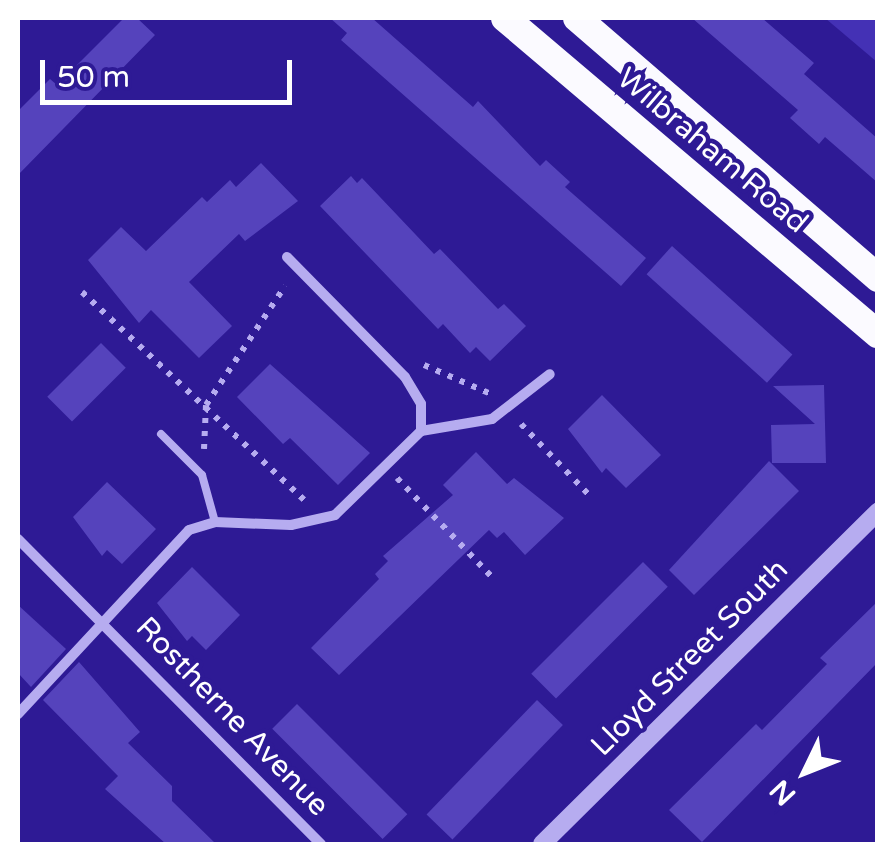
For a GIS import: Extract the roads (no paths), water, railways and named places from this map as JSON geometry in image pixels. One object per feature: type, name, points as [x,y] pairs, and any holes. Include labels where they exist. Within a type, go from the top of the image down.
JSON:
[{"type":"highway","name":"Wilbraham Road","points":[[505,18],[878,334]]},
{"type":"highway","name":"Wilbraham Road","points":[[577,18],[878,278]]},
{"type":"street","points":[[286,257],[405,377],[421,404],[421,431]]},
{"type":"street","points":[[215,522],[291,525],[323,518],[386,467],[421,431],[492,419],[550,374]]},
{"type":"street","name":"Lloyd Street South","points":[[542,844],[878,510]]},
{"type":"street","name":"Rostherne Avenue","points":[[106,624],[189,530],[215,522]]},
{"type":"street","name":"Rostherne Avenue","points":[[18,539],[322,844]]},
{"type":"street","points":[[18,714],[106,624]]},
{"type":"lane","points":[[161,434],[202,476],[215,522]]}]
